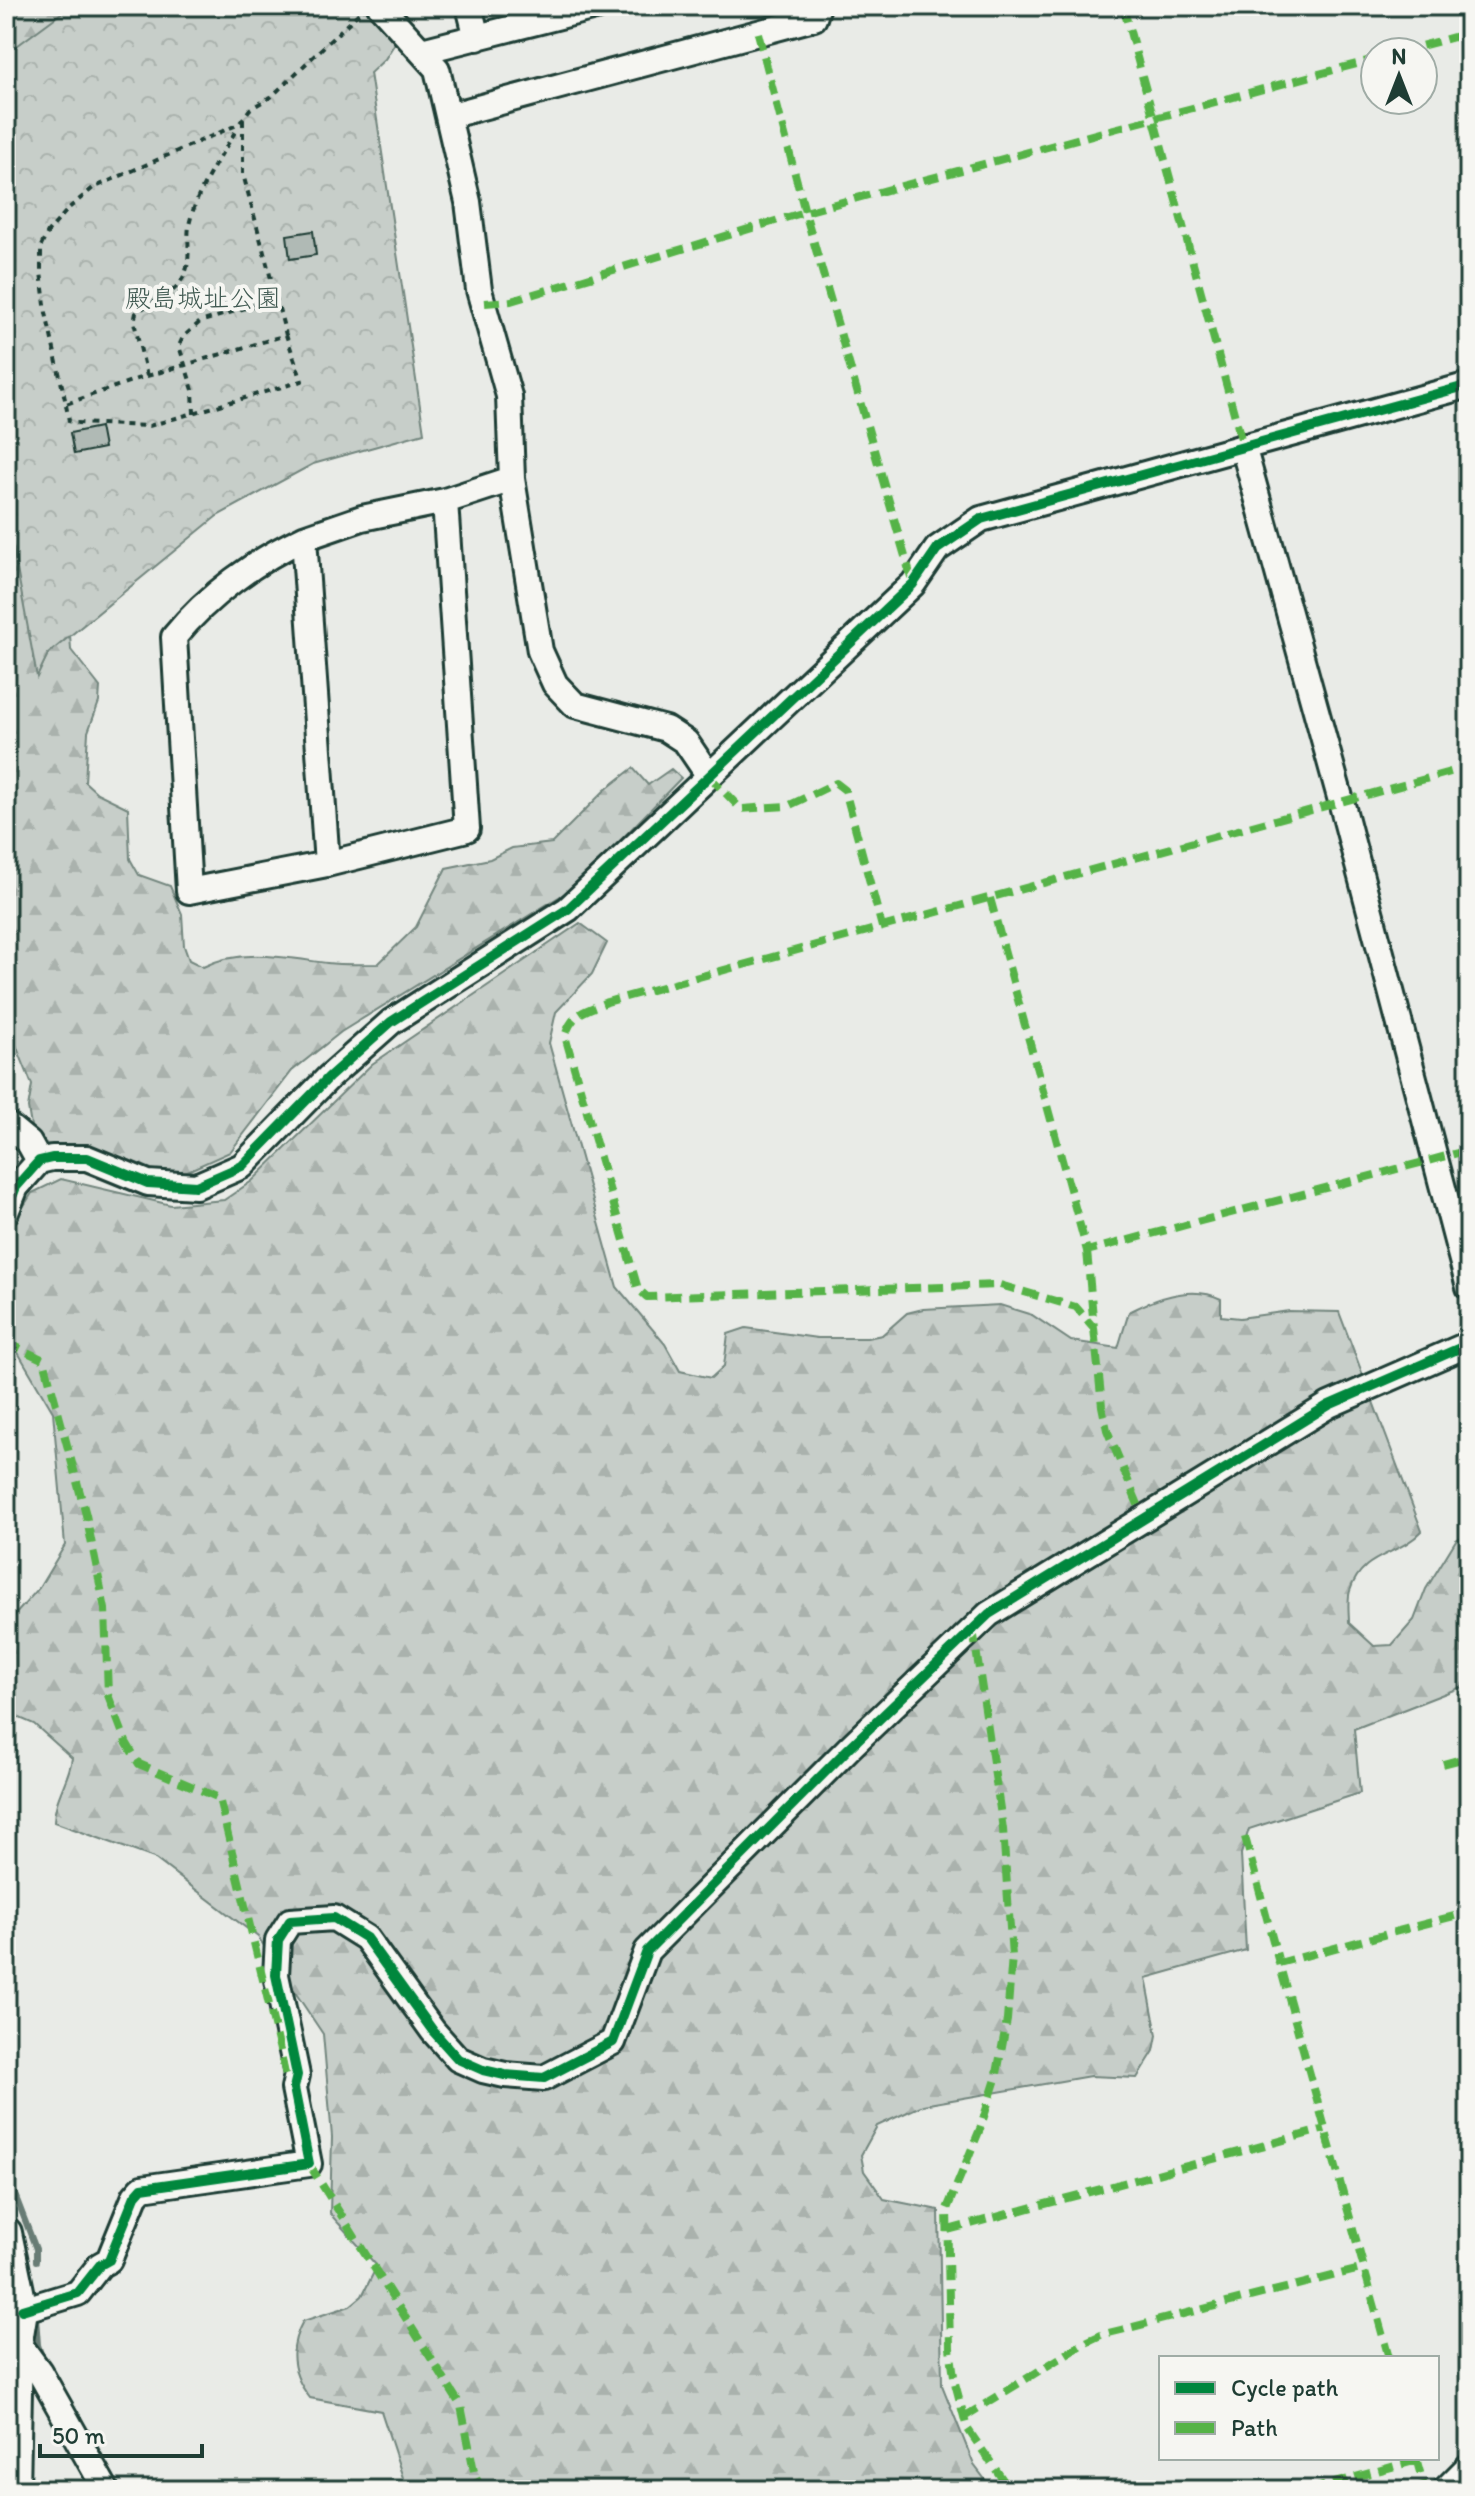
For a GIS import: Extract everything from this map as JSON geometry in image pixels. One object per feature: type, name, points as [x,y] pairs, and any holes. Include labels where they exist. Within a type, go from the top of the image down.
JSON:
[{"type":"main road","points":[[6,2233],[9,2266],[22,2310],[17,2341],[14,2490]]},
{"type":"street","points":[[380,6],[437,69],[468,202],[479,290],[509,396],[512,479],[540,651],[555,684],[575,705],[666,729],[686,742],[709,776]]},
{"type":"street","points":[[469,6],[477,38]]},
{"type":"street","points":[[422,51],[599,6]]},
{"type":"street","points":[[448,116],[814,18],[818,6]]},
{"type":"street","points":[[6,1212],[16,1187],[39,1161],[52,1158],[87,1158],[148,1183],[196,1186],[242,1166],[329,1077],[391,1022],[568,909],[913,584],[937,549],[981,519],[1469,385]]},
{"type":"street","points":[[1243,446],[1341,801],[1469,1287]]},
{"type":"street","points":[[445,501],[467,829],[327,864],[189,891],[174,637],[196,611],[276,551],[362,518],[445,501],[512,479]]},
{"type":"street","points":[[304,538],[327,864]]},
{"type":"street","points":[[6,1124],[29,1143],[39,1161]]},
{"type":"street","points":[[22,2310],[78,2293],[100,2265],[109,2260],[135,2196],[142,2188],[309,2164],[294,2088],[297,2075],[276,1975],[278,1940],[290,1921],[334,1918],[366,1938],[433,2031],[458,2059],[505,2075],[544,2078],[613,2042],[647,1951],[849,1748],[989,1614],[1329,1405],[1469,1344]]},
{"type":"street","points":[[17,2341],[39,2371],[106,2490]]},
{"type":"street","points":[[1445,2490],[1469,2466]]},
{"type":"path","points":[[147,376],[134,322],[136,313],[171,294],[183,279],[190,259],[188,224],[195,204],[241,122],[250,109],[271,97],[365,6]]},
{"type":"path","points":[[241,122],[243,174],[275,299],[302,381],[149,426],[69,421],[46,313],[41,272],[41,246],[48,232],[69,208],[93,188],[241,122]]},
{"type":"path","points":[[194,415],[193,390],[179,346],[183,337],[200,322],[275,299]]},
{"type":"path","points":[[66,404],[147,376],[286,335]]},
{"type":"green space","points":[[6,6],[293,6],[70,634],[71,650],[100,687],[99,702],[88,732],[85,782],[97,793],[128,808],[130,859],[139,875],[170,886],[182,914],[184,946],[189,960],[203,967],[248,956],[333,964],[378,964],[416,927],[446,868],[490,859],[512,848],[552,843],[605,790],[633,768],[648,785],[671,769],[681,778],[575,887],[341,1032],[292,1071],[230,1152],[183,1173],[155,1175],[81,1147],[47,1144],[32,1132],[28,1108],[32,1085],[6,1020]]},
{"type":"green space","name":"殿島城址公園","points":[[71,6],[373,6],[398,38],[385,59],[370,73],[424,433],[313,464],[217,516],[48,654],[37,677],[6,510],[6,54]]},
{"type":"green space","points":[[580,923],[607,943],[592,974],[556,1012],[549,1043],[617,1287],[665,1344],[680,1371],[711,1378],[724,1366],[728,1334],[746,1328],[817,1338],[867,1338],[882,1335],[907,1313],[923,1309],[1000,1305],[1032,1315],[1071,1341],[1118,1348],[1129,1312],[1151,1302],[1186,1293],[1221,1299],[1221,1316],[1240,1318],[1289,1311],[1339,1312],[1422,1531],[1363,1569],[1350,1591],[1349,1623],[1374,1646],[1392,1645],[1414,1620],[1426,1589],[1456,1540],[1469,1533],[1469,1684],[1354,1729],[1360,1793],[1249,1829],[1241,1854],[1246,1950],[1146,1978],[1157,2035],[1154,2051],[1137,2078],[1090,2076],[923,2105],[877,2126],[861,2155],[864,2171],[884,2199],[939,2210],[942,2385],[974,2465],[993,2490],[407,2490],[381,2411],[310,2398],[295,2370],[295,2341],[303,2321],[350,2306],[362,2296],[377,2266],[330,2214],[332,2137],[323,2034],[258,1937],[154,1858],[54,1822],[56,1805],[72,1758],[34,1724],[6,1712],[6,1625],[39,1588],[65,1545],[53,1412],[6,1332],[6,1290],[13,1223],[32,1193],[61,1179],[171,1205],[224,1200],[252,1181],[372,1064]]},
{"type":"building","points":[[313,231],[316,255],[290,259],[287,235]]},
{"type":"building","points":[[100,427],[104,448],[74,454],[70,433]]},
{"type":"waterway","points":[[6,2171],[36,2249],[36,2261]]},
{"type":"waterway","points":[[36,2317],[38,2345],[43,2360]]},
{"type":"marked path","points":[[1123,6],[1243,446]]},
{"type":"marked path","points":[[758,33],[805,212],[913,584]]},
{"type":"marked path","points":[[1439,41],[1469,33]]},
{"type":"marked path","points":[[485,303],[511,301],[805,212],[1359,63]]},
{"type":"marked path","points":[[1087,1251],[1094,1328],[1076,1307],[1000,1285],[647,1297],[638,1289],[565,1036],[568,1028],[581,1013],[607,1002],[1469,767]]},
{"type":"marked path","points":[[709,776],[741,809],[788,806],[836,783],[845,790],[882,927]]},
{"type":"marked path","points":[[990,898],[1087,1251],[1469,1150]]},
{"type":"marked path","points":[[1094,1328],[1107,1430],[1144,1519]]},
{"type":"marked path","points":[[6,1342],[44,1360],[86,1515],[105,1609],[108,1695],[126,1742],[139,1764],[219,1798],[286,2075]]},
{"type":"marked path","points":[[973,1629],[1003,1829],[1012,1956],[1007,2020],[996,2079],[980,2129],[947,2209],[950,2348],[967,2428],[1010,2490]]},
{"type":"marked path","points":[[1443,1764],[1469,1757]]},
{"type":"marked path","points":[[1245,1837],[1279,1963]]},
{"type":"marked path","points":[[1388,2356],[1279,1963],[1469,1912]]},
{"type":"marked path","points":[[948,2230],[1325,2129]]},
{"type":"marked path","points":[[309,2164],[461,2406],[475,2476],[482,2490]]},
{"type":"marked path","points":[[964,2417],[1101,2335],[1364,2268]]},
{"type":"marked path","points":[[1417,2460],[1425,2490]]},
{"type":"marked path","points":[[1309,2490],[1417,2460]]},
{"type":"cycle path","points":[[6,1212],[16,1187],[39,1161],[52,1158],[87,1158],[148,1183],[196,1186],[242,1166],[329,1077],[391,1022],[568,909],[913,584],[937,549],[981,519],[1469,385]]},
{"type":"cycle path","points":[[22,2310],[78,2293],[100,2265],[109,2260],[135,2196],[142,2188],[309,2164],[294,2088],[297,2075],[276,1975],[278,1940],[290,1921],[334,1918],[366,1938],[433,2031],[458,2059],[505,2075],[544,2078],[613,2042],[647,1951],[849,1748],[989,1614],[1329,1405],[1469,1344]]}]
